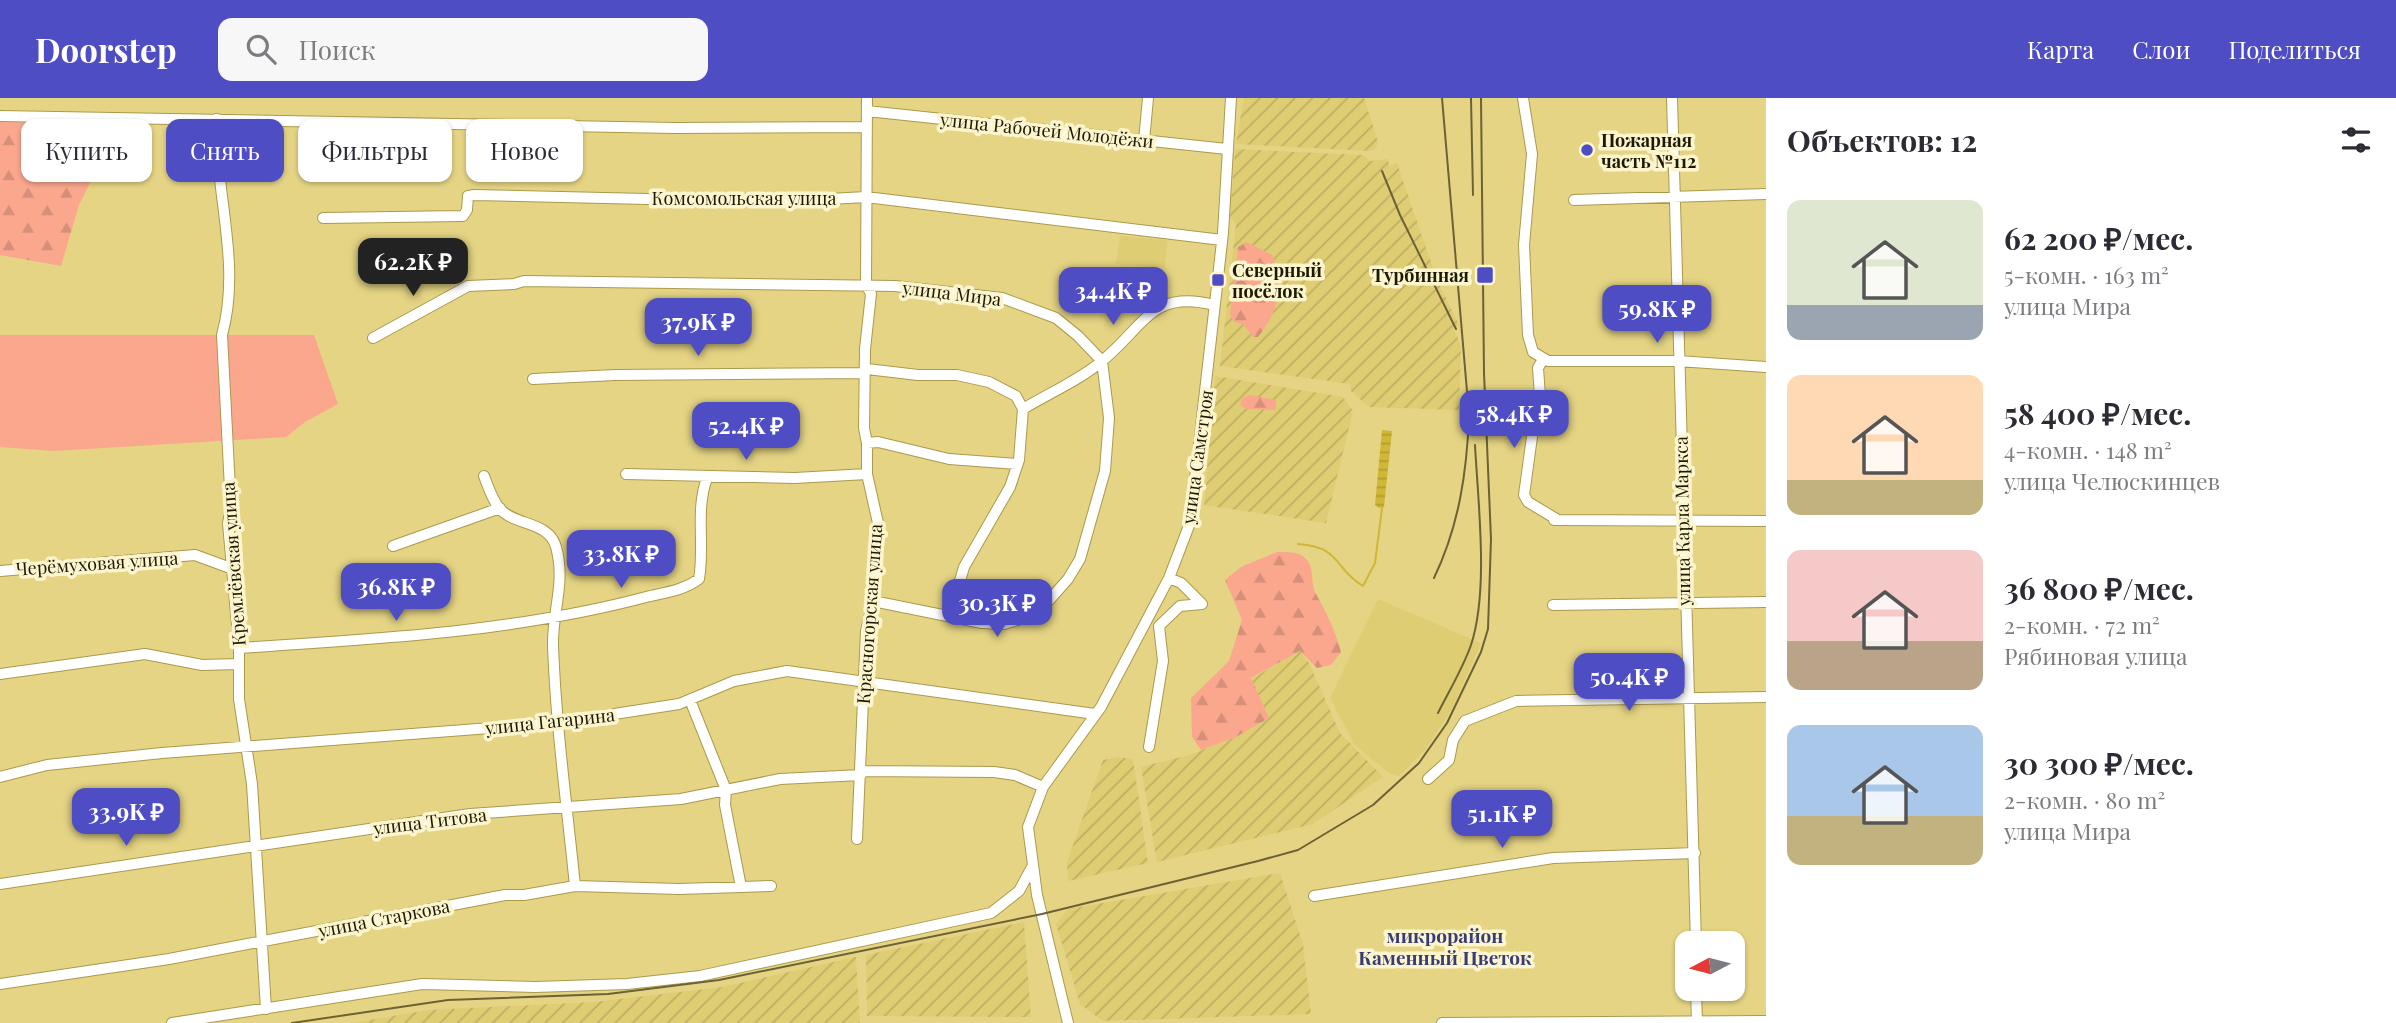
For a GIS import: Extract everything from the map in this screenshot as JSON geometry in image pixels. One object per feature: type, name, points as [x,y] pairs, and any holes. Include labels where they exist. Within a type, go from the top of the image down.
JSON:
[{"type":"street","name":"Красногорская улица","points":[[857,839],[866,631],[873,601],[878,523],[867,474],[864,428],[865,349],[871,294],[866,284],[867,98]]},
{"type":"street","points":[[1144,141],[1148,98]]},
{"type":"street","name":"улица Самстроя","points":[[1068,1023],[1032,867],[1028,827],[1043,788],[1095,714],[1169,579],[1190,523],[1222,240],[1231,98]]},
{"type":"street","points":[[1526,98],[1532,154],[1524,245],[1528,335],[1533,352],[1543,359],[1678,361],[1766,367]]},
{"type":"street","name":"улица Карла Маркса","points":[[1672,98],[1684,604],[1696,931]]},
{"type":"street","name":"улица Рабочей Молодёжи","points":[[867,111],[1227,149]]},
{"type":"street","points":[[0,116],[166,119]]},
{"type":"street","points":[[284,121],[675,128],[867,127]]},
{"type":"street","name":"Кремлёвская улица","points":[[219,182],[231,280],[229,310],[222,335],[231,508],[228,523],[239,648],[239,699],[248,746],[257,845],[266,1009]]},
{"type":"street","points":[[1574,200],[1766,194]]},
{"type":"street","name":"Комсомольская улица","points":[[323,218],[463,216],[467,210],[468,196],[774,202],[866,197],[1222,240]]},
{"type":"street","name":"улица Мира","points":[[373,338],[468,286],[524,281],[866,284],[1002,298],[1027,305],[1056,318],[1102,361]]},
{"type":"street","points":[[1023,408],[1102,361],[1141,320],[1175,300],[1194,300],[1214,305]]},
{"type":"street","points":[[1543,359],[1538,368],[1540,396],[1532,409],[1534,422],[1524,495],[1528,502],[1556,520],[1766,521]]},
{"type":"street","points":[[873,601],[982,623],[1015,620],[1037,614],[1068,579],[1080,559],[1105,471],[1109,418],[1102,361]]},
{"type":"street","points":[[533,379],[866,371],[957,375],[989,382],[1016,396],[1023,408],[1017,464],[998,513],[964,567],[950,615]]},
{"type":"street","points":[[867,443],[878,442],[948,459],[1017,464]]},
{"type":"street","points":[[626,474],[795,478],[867,474]]},
{"type":"street","points":[[484,476],[500,508],[552,536],[560,579],[557,613],[552,620],[556,723],[575,886]]},
{"type":"street","points":[[239,648],[372,641],[512,622],[552,620],[624,605],[690,586],[699,579],[701,502],[707,478]]},
{"type":"street","points":[[393,546],[500,508]]},
{"type":"street","name":"Черёмуховая улица","points":[[0,571],[195,555],[233,569]]},
{"type":"street","points":[[1149,747],[1163,661],[1159,626],[1180,606],[1202,604],[1181,583],[1169,579]]},
{"type":"street","points":[[1553,605],[1766,602]]},
{"type":"street","points":[[0,674],[145,654],[202,665],[238,664]]},
{"type":"street","name":"улица Гагарина","points":[[0,777],[47,765],[248,746],[556,723],[679,704],[734,681],[787,671],[1095,714]]},
{"type":"street","points":[[1428,779],[1449,760],[1453,740],[1465,721],[1488,710],[1533,699],[1766,697]]},
{"type":"street","points":[[690,700],[726,790],[725,805],[741,887]]},
{"type":"street","name":"улица Титова","points":[[0,884],[470,814],[681,799],[780,779],[861,773],[994,772],[1015,775],[1043,788]]},
{"type":"street","points":[[1314,896],[1553,858],[1695,853]]},
{"type":"street","points":[[172,1023],[422,984],[535,987],[627,984],[700,976],[991,913],[1019,891],[1032,867]]},
{"type":"street","name":"улица Старкова","points":[[0,984],[169,958],[505,895],[524,895],[575,886],[680,890],[771,886]]},
{"type":"street","points":[[1696,1001],[1696,1022]]},
{"type":"street","points":[[1442,1023],[1766,1021]]},
{"type":"shaded area","points":[[1244,98],[1364,98],[1378,142],[1375,150],[1369,151],[1236,144]]},
{"type":"shaded area","points":[[1235,149],[1364,155],[1370,161],[1388,159],[1389,166],[1397,163],[1437,280],[1459,325],[1454,329],[1461,346],[1459,410],[1369,407],[1351,391],[1350,384],[1220,366],[1236,224],[1230,218]]},
{"type":"shaded area","points":[[1120,236],[1167,240],[1165,268],[1116,264]]},
{"type":"shaded area","points":[[1215,376],[1343,397],[1353,411],[1326,523],[1204,505]]},
{"type":"shaded area","points":[[1382,430],[1392,431],[1384,507],[1379,508],[1375,505]]},
{"type":"shaded area","points":[[1378,599],[1481,643],[1452,709],[1426,749],[1399,776],[1389,773],[1354,744],[1330,698]]},
{"type":"shaded area","points":[[1300,651],[1309,663],[1340,733],[1383,777],[1313,824],[1157,862],[1141,767],[1189,755],[1236,737],[1269,718],[1251,679]]},
{"type":"shaded area","points":[[1118,757],[1133,759],[1148,863],[1068,881],[1067,862],[1103,760]]},
{"type":"shaded area","points":[[1280,873],[1303,944],[1311,1014],[1103,1021],[1080,1004],[1056,924],[1068,909]]},
{"type":"shaded area","points":[[1024,922],[1031,1017],[867,1016],[866,955]]},
{"type":"shaded area","points":[[856,957],[860,1023],[352,1023],[428,1010],[594,1002],[722,987]]},
{"type":"green space","points":[[0,122],[21,122],[21,182],[90,182],[79,205],[61,266],[0,255]]},
{"type":"green space","points":[[1247,242],[1272,255],[1278,277],[1275,308],[1258,337],[1253,337],[1243,324],[1234,322],[1230,314],[1238,247]]},
{"type":"green space","points":[[0,335],[314,335],[338,404],[305,422],[286,437],[54,451],[0,447]]},
{"type":"green space","points":[[1250,395],[1276,400],[1276,410],[1246,409],[1240,405],[1242,398]]},
{"type":"green space","points":[[1277,552],[1297,554],[1307,560],[1314,588],[1341,652],[1331,665],[1317,668],[1300,651],[1251,678],[1269,718],[1236,737],[1201,750],[1192,737],[1191,698],[1229,661],[1242,620],[1225,580],[1241,567]]},
{"type":"waterway","points":[[1298,544],[1322,549],[1330,554],[1363,586],[1375,563],[1382,508]]},
{"type":"railway","points":[[1434,578],[1456,519],[1466,457],[1469,415],[1442,98]]},
{"type":"railway","points":[[1471,98],[1473,195]]},
{"type":"railway","points":[[292,1023],[448,1000],[608,994],[719,980],[1042,914],[1258,861],[1298,850],[1373,805],[1419,763],[1447,723],[1481,652],[1488,629],[1491,539],[1484,373],[1481,98]]},
{"type":"railway","points":[[1382,171],[1400,215],[1456,329]]},
{"type":"railway","points":[[1438,713],[1468,654],[1480,599],[1481,546],[1475,445]]},
{"type":"place","name":"Пожарная часть №112","points":[[1587,150]]},
{"type":"place","name":"Турбинная","points":[[1485,275]]},
{"type":"place","name":"Северный посёлок","points":[[1218,280]]},
{"type":"district","name":"микрорайон Каменный Цветок","points":[[1445,946]]}]
